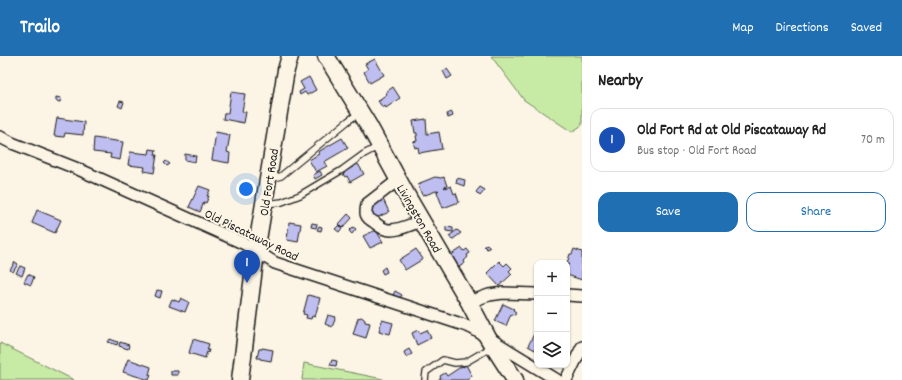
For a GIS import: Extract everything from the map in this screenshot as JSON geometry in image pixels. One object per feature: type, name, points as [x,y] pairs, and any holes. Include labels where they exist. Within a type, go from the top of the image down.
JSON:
[{"type":"main road","name":"Old Fort Road","points":[[240,380],[256,252],[286,70],[290,56]]},
{"type":"main road","name":"Livingston Road","points":[[326,56],[380,146],[491,342],[515,380]]},
{"type":"street","name":"Old Piscataway Road","points":[[0,136],[12,143],[78,169],[245,244],[275,263],[472,328],[491,342],[557,380]]},
{"type":"street","points":[[398,180],[367,204],[365,213],[369,220],[389,230],[394,230],[422,221]]},
{"type":"street","points":[[469,302],[490,295],[503,293],[534,294]]},
{"type":"street","points":[[570,295],[582,296]]},
{"type":"street","points":[[566,380],[582,347]]},
{"type":"lane","points":[[268,179],[281,176],[360,112]]},
{"type":"lane","points":[[264,204],[282,202],[300,195],[342,170],[364,154],[380,146]]},
{"type":"lane","points":[[425,380],[426,372],[444,360],[455,363],[466,362],[491,342]]},
{"type":"green space","points":[[491,56],[582,56],[582,125],[572,132],[524,100]]},
{"type":"green space","points":[[0,343],[74,380],[0,380]]},
{"type":"green space","points":[[304,363],[383,379],[384,380],[302,380]]},
{"type":"building","points":[[375,59],[384,75],[370,83],[364,72],[368,69],[365,64]]},
{"type":"building","points":[[447,69],[452,76],[447,79],[443,71]]},
{"type":"building","points":[[309,77],[316,90],[307,95],[305,92],[300,95],[299,92],[304,89],[300,82]]},
{"type":"building","points":[[393,87],[400,98],[386,108],[385,106],[383,108],[378,101],[381,100],[380,99],[387,94],[386,92]]},
{"type":"building","points":[[231,92],[245,94],[242,112],[246,112],[244,123],[223,119],[224,113],[228,113]]},
{"type":"building","points":[[56,97],[61,98],[60,102],[56,101]]},
{"type":"building","points":[[120,101],[124,102],[122,108],[118,106]]},
{"type":"building","points":[[452,112],[453,116],[448,118],[447,114]]},
{"type":"building","points":[[57,118],[84,122],[83,135],[65,133],[64,137],[54,136]]},
{"type":"building","points":[[426,119],[427,134],[439,132],[442,149],[419,153],[418,147],[415,148],[413,142],[417,141],[417,133],[415,133],[413,121]]},
{"type":"building","points":[[216,132],[230,135],[227,152],[230,153],[229,163],[212,160]]},
{"type":"building","points":[[94,138],[123,142],[120,160],[110,158],[111,154],[93,152]]},
{"type":"building","points":[[342,138],[348,148],[324,162],[327,166],[316,172],[309,160],[319,154],[318,152]]},
{"type":"building","points":[[150,149],[156,150],[155,155],[157,155],[154,173],[144,171],[145,167],[128,165],[130,152],[149,154]]},
{"type":"building","points":[[185,154],[196,156],[195,162],[185,160]]},
{"type":"building","points":[[166,161],[170,164],[167,166],[164,163]]},
{"type":"building","points":[[358,164],[364,174],[350,182],[347,176],[345,177],[343,174]]},
{"type":"building","points":[[320,171],[322,175],[315,179],[313,175]]},
{"type":"building","points":[[435,177],[444,177],[447,186],[444,187],[451,186],[454,194],[456,193],[459,202],[443,208],[437,192],[439,190],[422,195],[418,185]]},
{"type":"building","points":[[457,178],[465,180],[464,186],[456,183]]},
{"type":"building","points":[[199,186],[210,190],[206,203],[204,202],[200,212],[189,207]]},
{"type":"building","points":[[480,187],[485,190],[480,196],[476,192]]},
{"type":"building","points":[[383,199],[389,212],[374,219],[369,210],[370,205]]},
{"type":"building","points":[[37,210],[61,220],[55,233],[32,223]]},
{"type":"building","points":[[348,214],[352,218],[343,228],[339,224]]},
{"type":"building","points":[[289,222],[301,224],[298,242],[287,240]]},
{"type":"building","points":[[312,223],[317,224],[316,228],[311,227]]},
{"type":"building","points":[[339,225],[342,228],[339,232],[335,229]]},
{"type":"building","points":[[319,226],[322,227],[321,231],[317,230]]},
{"type":"building","points":[[353,227],[356,229],[352,234],[349,231]]},
{"type":"building","points":[[446,227],[453,228],[453,232],[446,231]]},
{"type":"building","points":[[376,230],[383,242],[370,248],[363,236]]},
{"type":"building","points":[[457,230],[461,233],[452,240],[449,236]]},
{"type":"building","points":[[487,244],[490,247],[487,249],[484,246]]},
{"type":"building","points":[[462,248],[464,251],[467,249],[470,253],[464,261],[465,263],[459,267],[451,255]]},
{"type":"building","points":[[416,249],[423,259],[405,270],[399,260]]},
{"type":"building","points":[[574,249],[582,252],[582,280],[570,276],[570,260],[568,260],[570,254],[572,254]]},
{"type":"building","points":[[499,261],[504,266],[507,263],[512,268],[509,271],[512,274],[499,286],[487,273]]},
{"type":"building","points":[[15,262],[18,264],[13,272],[10,270]]},
{"type":"building","points":[[20,266],[25,268],[22,276],[16,273]]},
{"type":"building","points":[[385,267],[387,272],[383,274],[381,270]]},
{"type":"building","points":[[28,274],[34,277],[31,285],[24,282]]},
{"type":"building","points":[[157,290],[162,291],[160,298],[155,296]]},
{"type":"building","points":[[395,291],[402,295],[400,298],[393,295]]},
{"type":"building","points":[[308,295],[320,298],[315,317],[312,316],[311,319],[306,318],[307,315],[303,314]]},
{"type":"building","points":[[181,298],[189,302],[185,312],[169,306],[172,299],[179,302]]},
{"type":"building","points":[[503,304],[514,309],[513,310],[516,312],[515,315],[511,314],[506,326],[495,321]]},
{"type":"building","points":[[328,315],[336,317],[332,327],[325,324]]},
{"type":"building","points":[[361,317],[365,320],[365,322],[370,323],[366,338],[353,334],[358,318]]},
{"type":"building","points":[[382,320],[393,323],[390,334],[379,331]]},
{"type":"building","points":[[418,330],[420,333],[427,330],[431,338],[417,345],[412,333]]},
{"type":"building","points":[[534,334],[534,349],[528,346]]},
{"type":"building","points":[[110,339],[118,342],[117,345],[108,342]]},
{"type":"building","points":[[193,339],[209,344],[207,350],[209,350],[205,358],[189,353]]},
{"type":"building","points":[[120,342],[129,345],[128,349],[119,346]]},
{"type":"building","points":[[262,348],[273,350],[271,361],[257,358],[259,349]]},
{"type":"building","points":[[409,349],[412,354],[406,357],[404,352]]},
{"type":"building","points":[[128,359],[151,367],[149,375],[151,375],[149,380],[123,372]]},
{"type":"building","points":[[332,360],[337,361],[336,366],[330,365]]},
{"type":"building","points":[[466,365],[472,376],[467,380],[438,380],[441,378],[440,376],[445,373],[447,376]]},
{"type":"building","points":[[171,371],[178,371],[178,375],[171,375]]},
{"type":"place","name":"Old Fort Rd at Old Piscataway Rd","points":[[247,283]]}]
